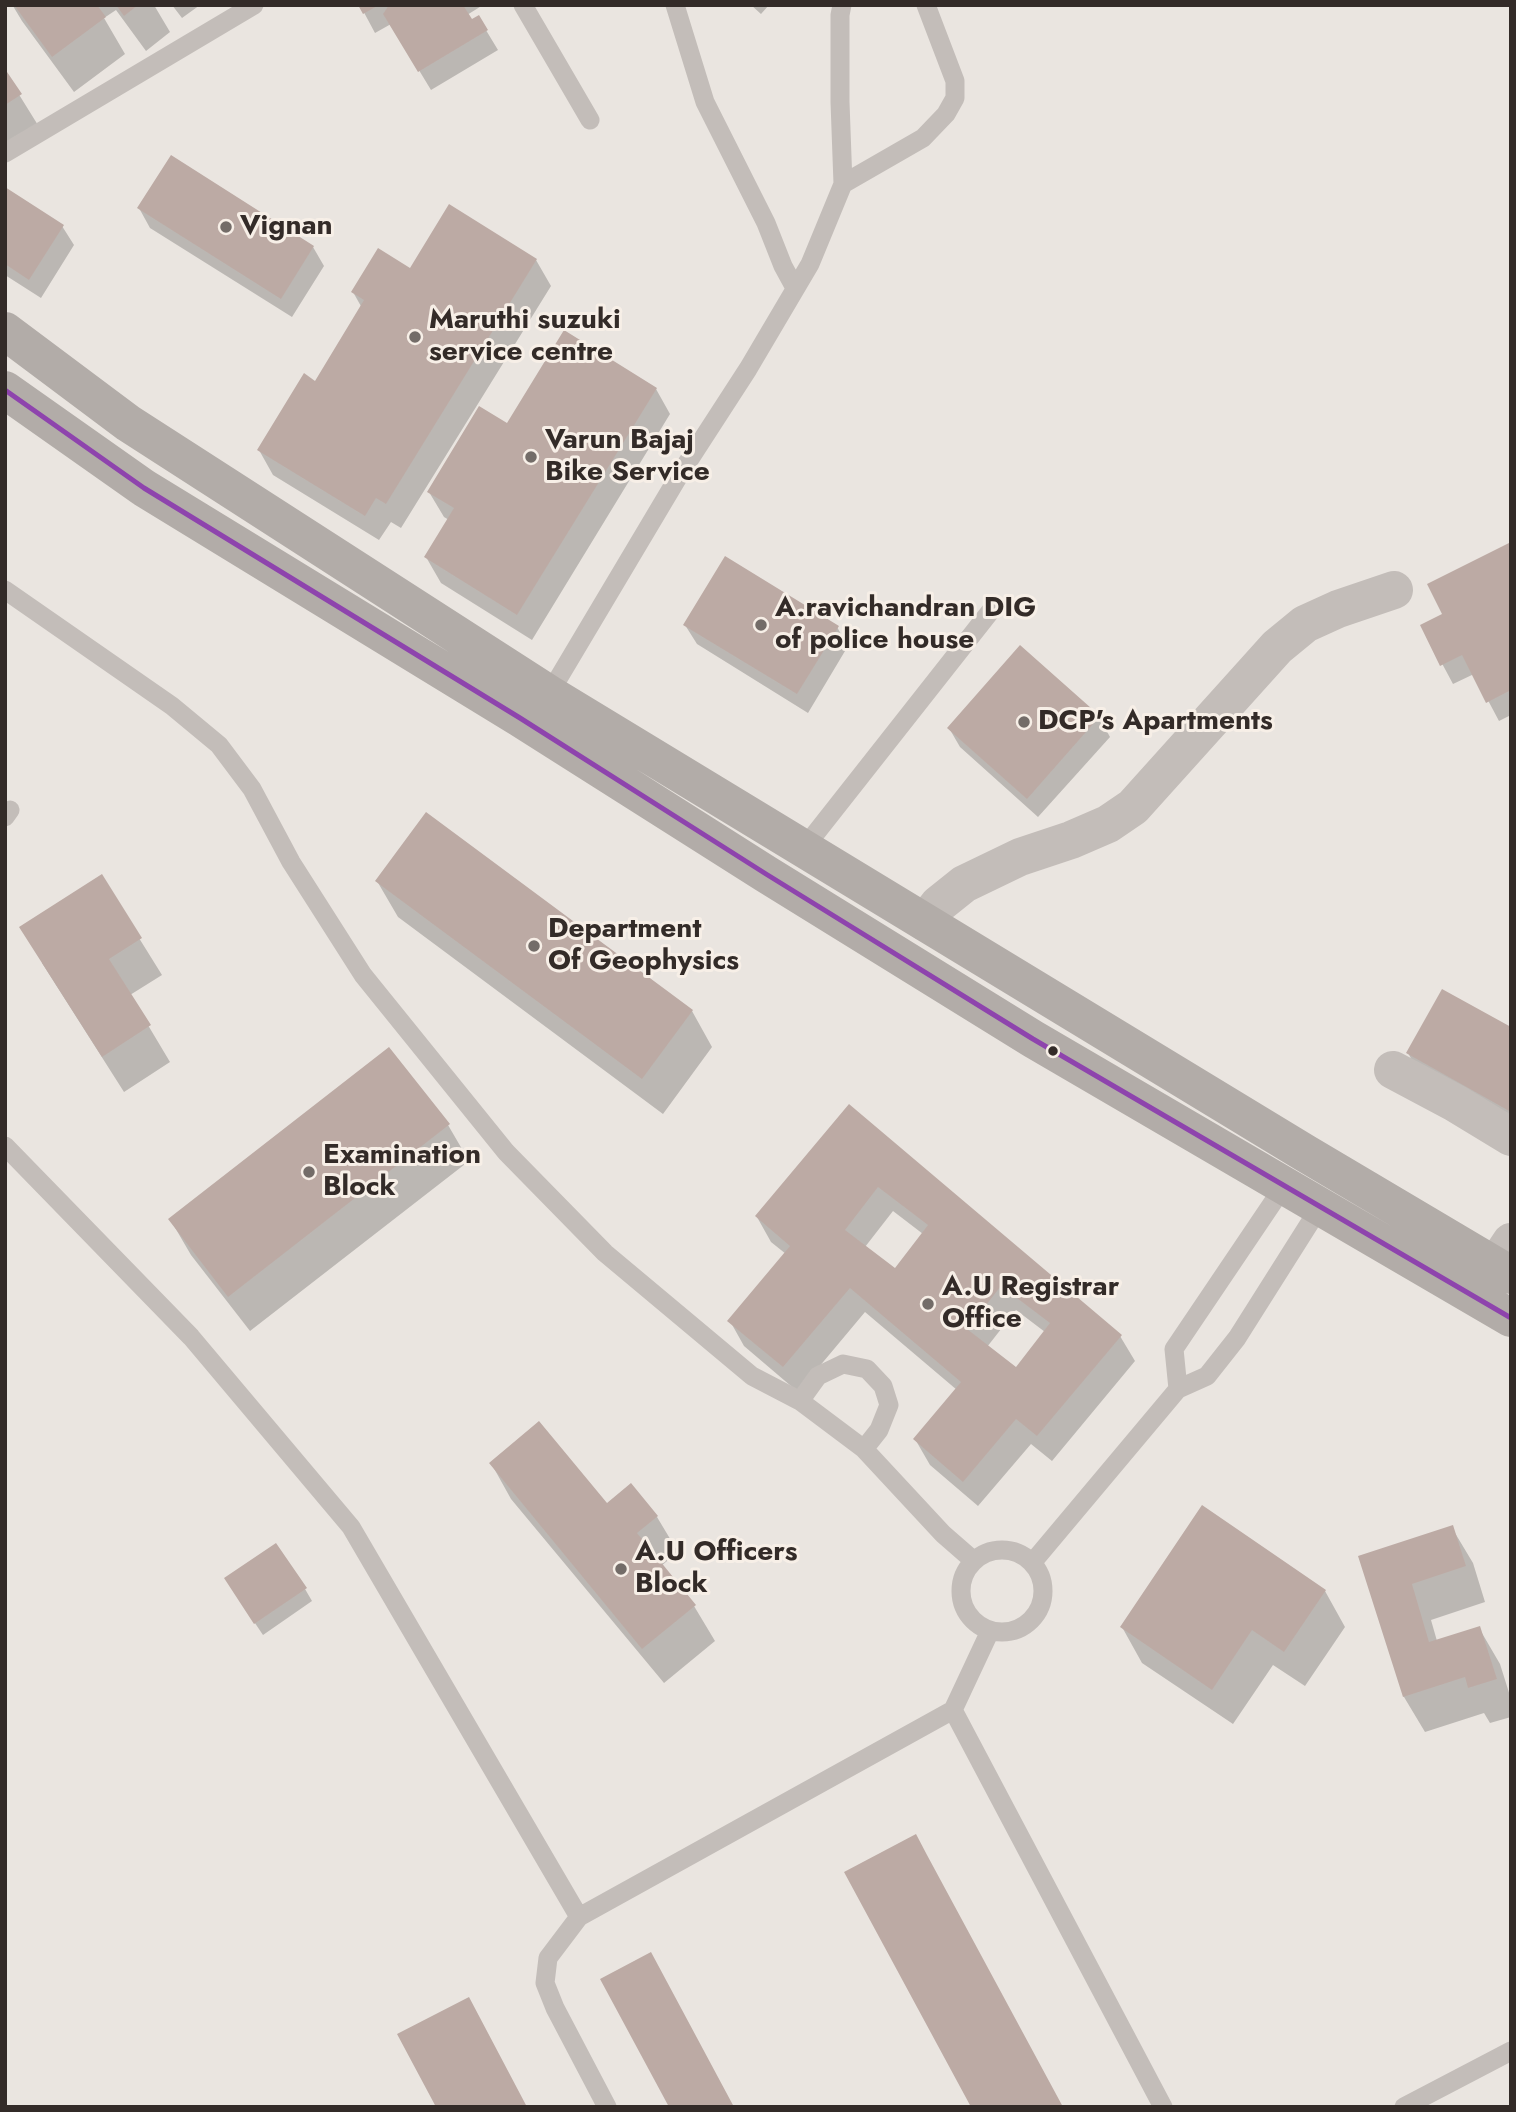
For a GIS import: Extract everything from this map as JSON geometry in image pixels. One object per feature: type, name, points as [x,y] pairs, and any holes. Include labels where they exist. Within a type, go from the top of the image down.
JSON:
[{"type":"main road","points":[[5,331],[128,423],[549,694],[1340,1174],[1506,1261]]},
{"type":"main road","points":[[5,390],[144,488],[520,718],[1033,1039],[1511,1318]]},
{"type":"street","points":[[925,922],[939,904],[964,884],[1020,858],[1108,824],[1133,807],[1277,647],[1306,624],[1338,608],[1394,590]]},
{"type":"street","points":[[1393,1070],[1511,1137]]},
{"type":"lane","points":[[5,153],[254,5]]},
{"type":"lane","points":[[523,5],[590,120]]},
{"type":"lane","points":[[675,5],[705,102],[766,223],[795,288]]},
{"type":"lane","points":[[549,694],[680,474],[748,369],[810,264],[843,184],[840,102],[842,5]]},
{"type":"lane","points":[[843,184],[923,138],[946,114],[955,98],[955,81],[926,5]]},
{"type":"lane","points":[[5,590],[172,706],[219,745],[252,789],[291,862],[363,975],[506,1152],[605,1253],[752,1376],[800,1401],[864,1449],[932,1523],[974,1561]]},
{"type":"lane","points":[[804,848],[993,608]]},
{"type":"lane","points":[[5,1146],[191,1337],[351,1527],[579,1917]]},
{"type":"lane","points":[[1178,1389],[1174,1349],[1305,1153]]},
{"type":"lane","points":[[1032,1563],[1178,1389],[1206,1376],[1237,1338],[1340,1174]]},
{"type":"lane","points":[[800,1401],[818,1376],[830,1370],[843,1364],[867,1369],[883,1386],[889,1405],[879,1430],[864,1449]]},
{"type":"lane","points":[[998,1550],[1010,1551],[1032,1563],[1043,1586],[1043,1599],[1030,1622],[1018,1629],[990,1631],[968,1614],[962,1601],[961,1586],[965,1573],[974,1561],[998,1550]]},
{"type":"lane","points":[[607,2107],[555,2008],[545,1983],[548,1958],[579,1917],[953,1710],[990,1631]]},
{"type":"lane","points":[[953,1710],[1163,2107]]},
{"type":"lane","points":[[1404,2107],[1511,2051]]},
{"type":"building","points":[[14,5],[97,5],[106,17],[52,57]]},
{"type":"building","points":[[116,5],[138,5],[124,16]]},
{"type":"building","points":[[358,5],[379,5],[363,14]]},
{"type":"building","points":[[389,5],[463,5],[472,19],[479,15],[488,30],[418,72],[383,14]]},
{"type":"building","points":[[5,69],[22,94],[5,105]]},
{"type":"building","name":"Vignan","points":[[171,155],[314,246],[281,299],[137,208]]},
{"type":"building","points":[[5,187],[64,225],[29,280],[5,264]]},
{"type":"building","name":"Maruthi suzuki service centre","points":[[449,204],[537,259],[386,504],[376,498],[365,516],[257,450],[304,373],[315,381],[364,300],[351,292],[378,248],[410,268]]},
{"type":"building","name":"Varun Bajaj Bike Service","points":[[564,330],[657,388],[517,615],[424,557],[454,508],[427,492],[479,406],[507,423]]},
{"type":"building","points":[[1509,543],[1511,690],[1486,703],[1462,655],[1440,666],[1420,625],[1442,614],[1427,584]]},
{"type":"building","name":"A.ravichandran DIG of police house","points":[[725,556],[839,626],[797,694],[683,625]]},
{"type":"building","name":"DCP's Apartments","points":[[1020,645],[1100,716],[1027,799],[947,728]]},
{"type":"building","name":"Department Of Geophysics","points":[[426,812],[693,1010],[642,1079],[375,881]]},
{"type":"building","points":[[102,874],[142,938],[109,959],[151,1025],[102,1057],[19,927]]},
{"type":"building","points":[[1442,989],[1511,1027],[1511,1112],[1406,1053]]},
{"type":"building","name":"Examination Block","points":[[389,1047],[450,1124],[228,1297],[168,1219]]},
{"type":"building","name":"A.U Registrar Office","points":[[849,1104],[1122,1335],[1037,1436],[1016,1419],[963,1482],[913,1439],[961,1382],[850,1288],[783,1367],[727,1321],[790,1246],[755,1216]],"holes":[[[878,1187],[928,1225],[895,1268],[845,1230]],[[1001,1286],[1050,1323],[1016,1367],[967,1329]]]},
{"type":"building","name":"A.U Officers Block","points":[[539,1421],[607,1503],[631,1483],[658,1516],[637,1533],[696,1605],[642,1649],[489,1463]]},
{"type":"building","points":[[1202,1505],[1326,1590],[1284,1652],[1252,1630],[1212,1690],[1120,1627]]},
{"type":"building","points":[[1453,1525],[1466,1566],[1412,1584],[1429,1642],[1480,1626],[1497,1679],[1468,1688],[1465,1677],[1403,1697],[1358,1556]]},
{"type":"building","points":[[276,1543],[307,1588],[254,1624],[224,1578]]},
{"type":"building","points":[[916,1834],[1063,2107],[971,2107],[844,1872]]},
{"type":"building","points":[[651,1952],[734,2107],[669,2107],[600,1979]]},
{"type":"building","points":[[469,1997],[527,2107],[436,2107],[397,2034]]},
{"type":"transit line","points":[[5,390],[144,488],[520,718],[1033,1039],[1511,1318]]},
{"type":"place","name":"Vignan","points":[[226,227]]},
{"type":"place","name":"Maruthi suzuki service centre","points":[[415,337]]},
{"type":"place","name":"Varun Bajaj Bike Service","points":[[531,457]]},
{"type":"place","name":"A.ravichandran DIG of police house","points":[[761,625]]},
{"type":"place","name":"DCP's Apartments","points":[[1024,722]]},
{"type":"place","name":"Department Of Geophysics","points":[[534,946]]},
{"type":"place","name":"Examination Block","points":[[309,1172]]},
{"type":"place","name":"A.U Registrar Office","points":[[928,1304]]},
{"type":"place","name":"A.U Officers Block","points":[[621,1569]]}]
